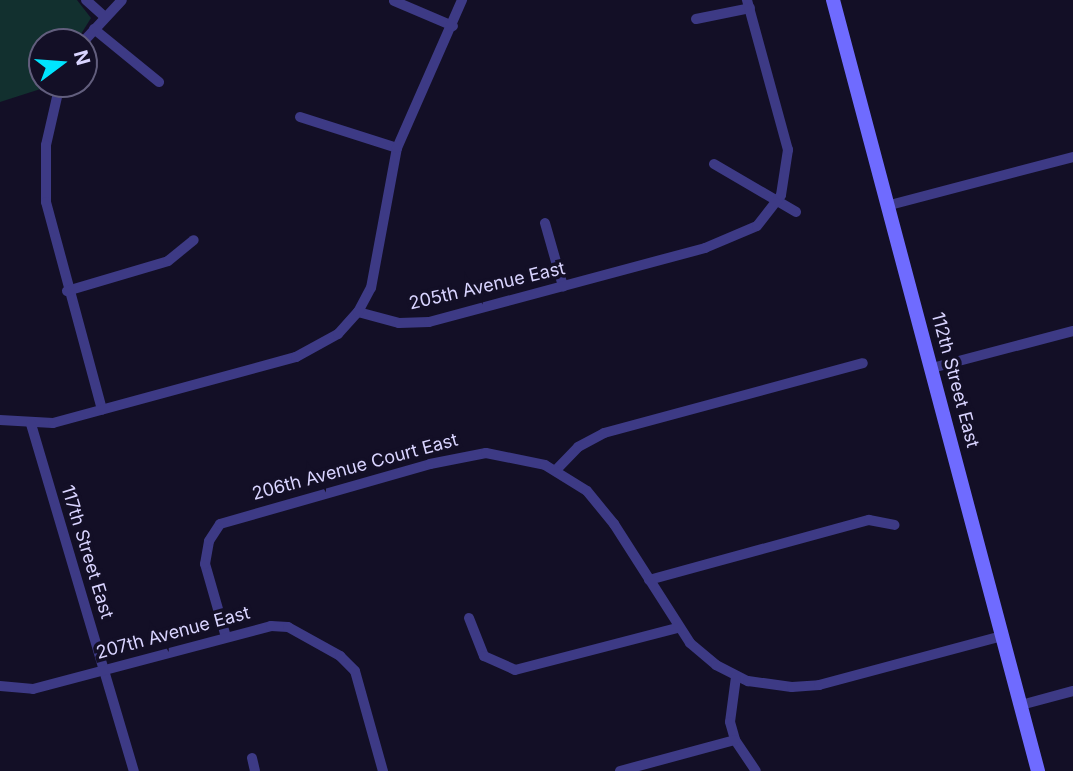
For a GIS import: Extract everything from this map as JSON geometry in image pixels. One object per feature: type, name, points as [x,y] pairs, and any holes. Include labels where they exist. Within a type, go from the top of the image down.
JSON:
[{"type":"street","points":[[86,0],[105,17]]},
{"type":"street","points":[[95,28],[122,0]]},
{"type":"street","points":[[0,420],[31,424],[102,410],[296,357],[338,334],[358,312],[376,275],[385,192],[397,148],[453,26],[462,0]]},
{"type":"street","name":"112th Street East","points":[[833,0],[890,205],[1038,771]]},
{"type":"street","points":[[394,1],[453,26]]},
{"type":"street","points":[[696,19],[748,4],[788,150],[785,182],[777,201]]},
{"type":"street","points":[[98,32],[159,82]]},
{"type":"street","points":[[56,98],[48,126],[45,183],[53,240],[102,410]]},
{"type":"street","points":[[300,117],[397,148]]},
{"type":"street","points":[[890,205],[1073,157]]},
{"type":"street","points":[[714,164],[796,212]]},
{"type":"street","name":"205th Avenue East","points":[[358,312],[399,323],[429,321],[563,286],[749,232],[777,201]]},
{"type":"street","points":[[545,223],[563,286]]},
{"type":"street","points":[[68,291],[168,261],[194,240]]},
{"type":"street","points":[[932,368],[1073,331]]},
{"type":"street","points":[[863,363],[604,433],[578,447],[556,470],[603,509],[677,628],[703,656],[736,677],[768,686],[819,685],[1002,636]]},
{"type":"street","name":"117th Street East","points":[[31,424],[134,771]]},
{"type":"street","name":"206th Avenue Court East","points":[[226,637],[205,564],[206,547],[214,531],[231,518],[472,454],[505,455],[556,470]]},
{"type":"street","points":[[649,580],[869,520],[895,525]]},
{"type":"street","points":[[469,618],[484,656],[515,670],[677,628]]},
{"type":"street","name":"207th Avenue East","points":[[0,686],[24,691],[271,626],[288,627],[349,662],[358,678],[383,771]]},
{"type":"street","points":[[736,677],[729,712],[735,740],[756,771]]},
{"type":"street","points":[[1021,705],[1073,691]]},
{"type":"street","points":[[620,771],[735,740]]},
{"type":"street","points":[[252,758],[255,771]]},
{"type":"green space","points":[[0,0],[77,0],[91,18],[85,28],[28,28],[28,93],[0,102]]}]
